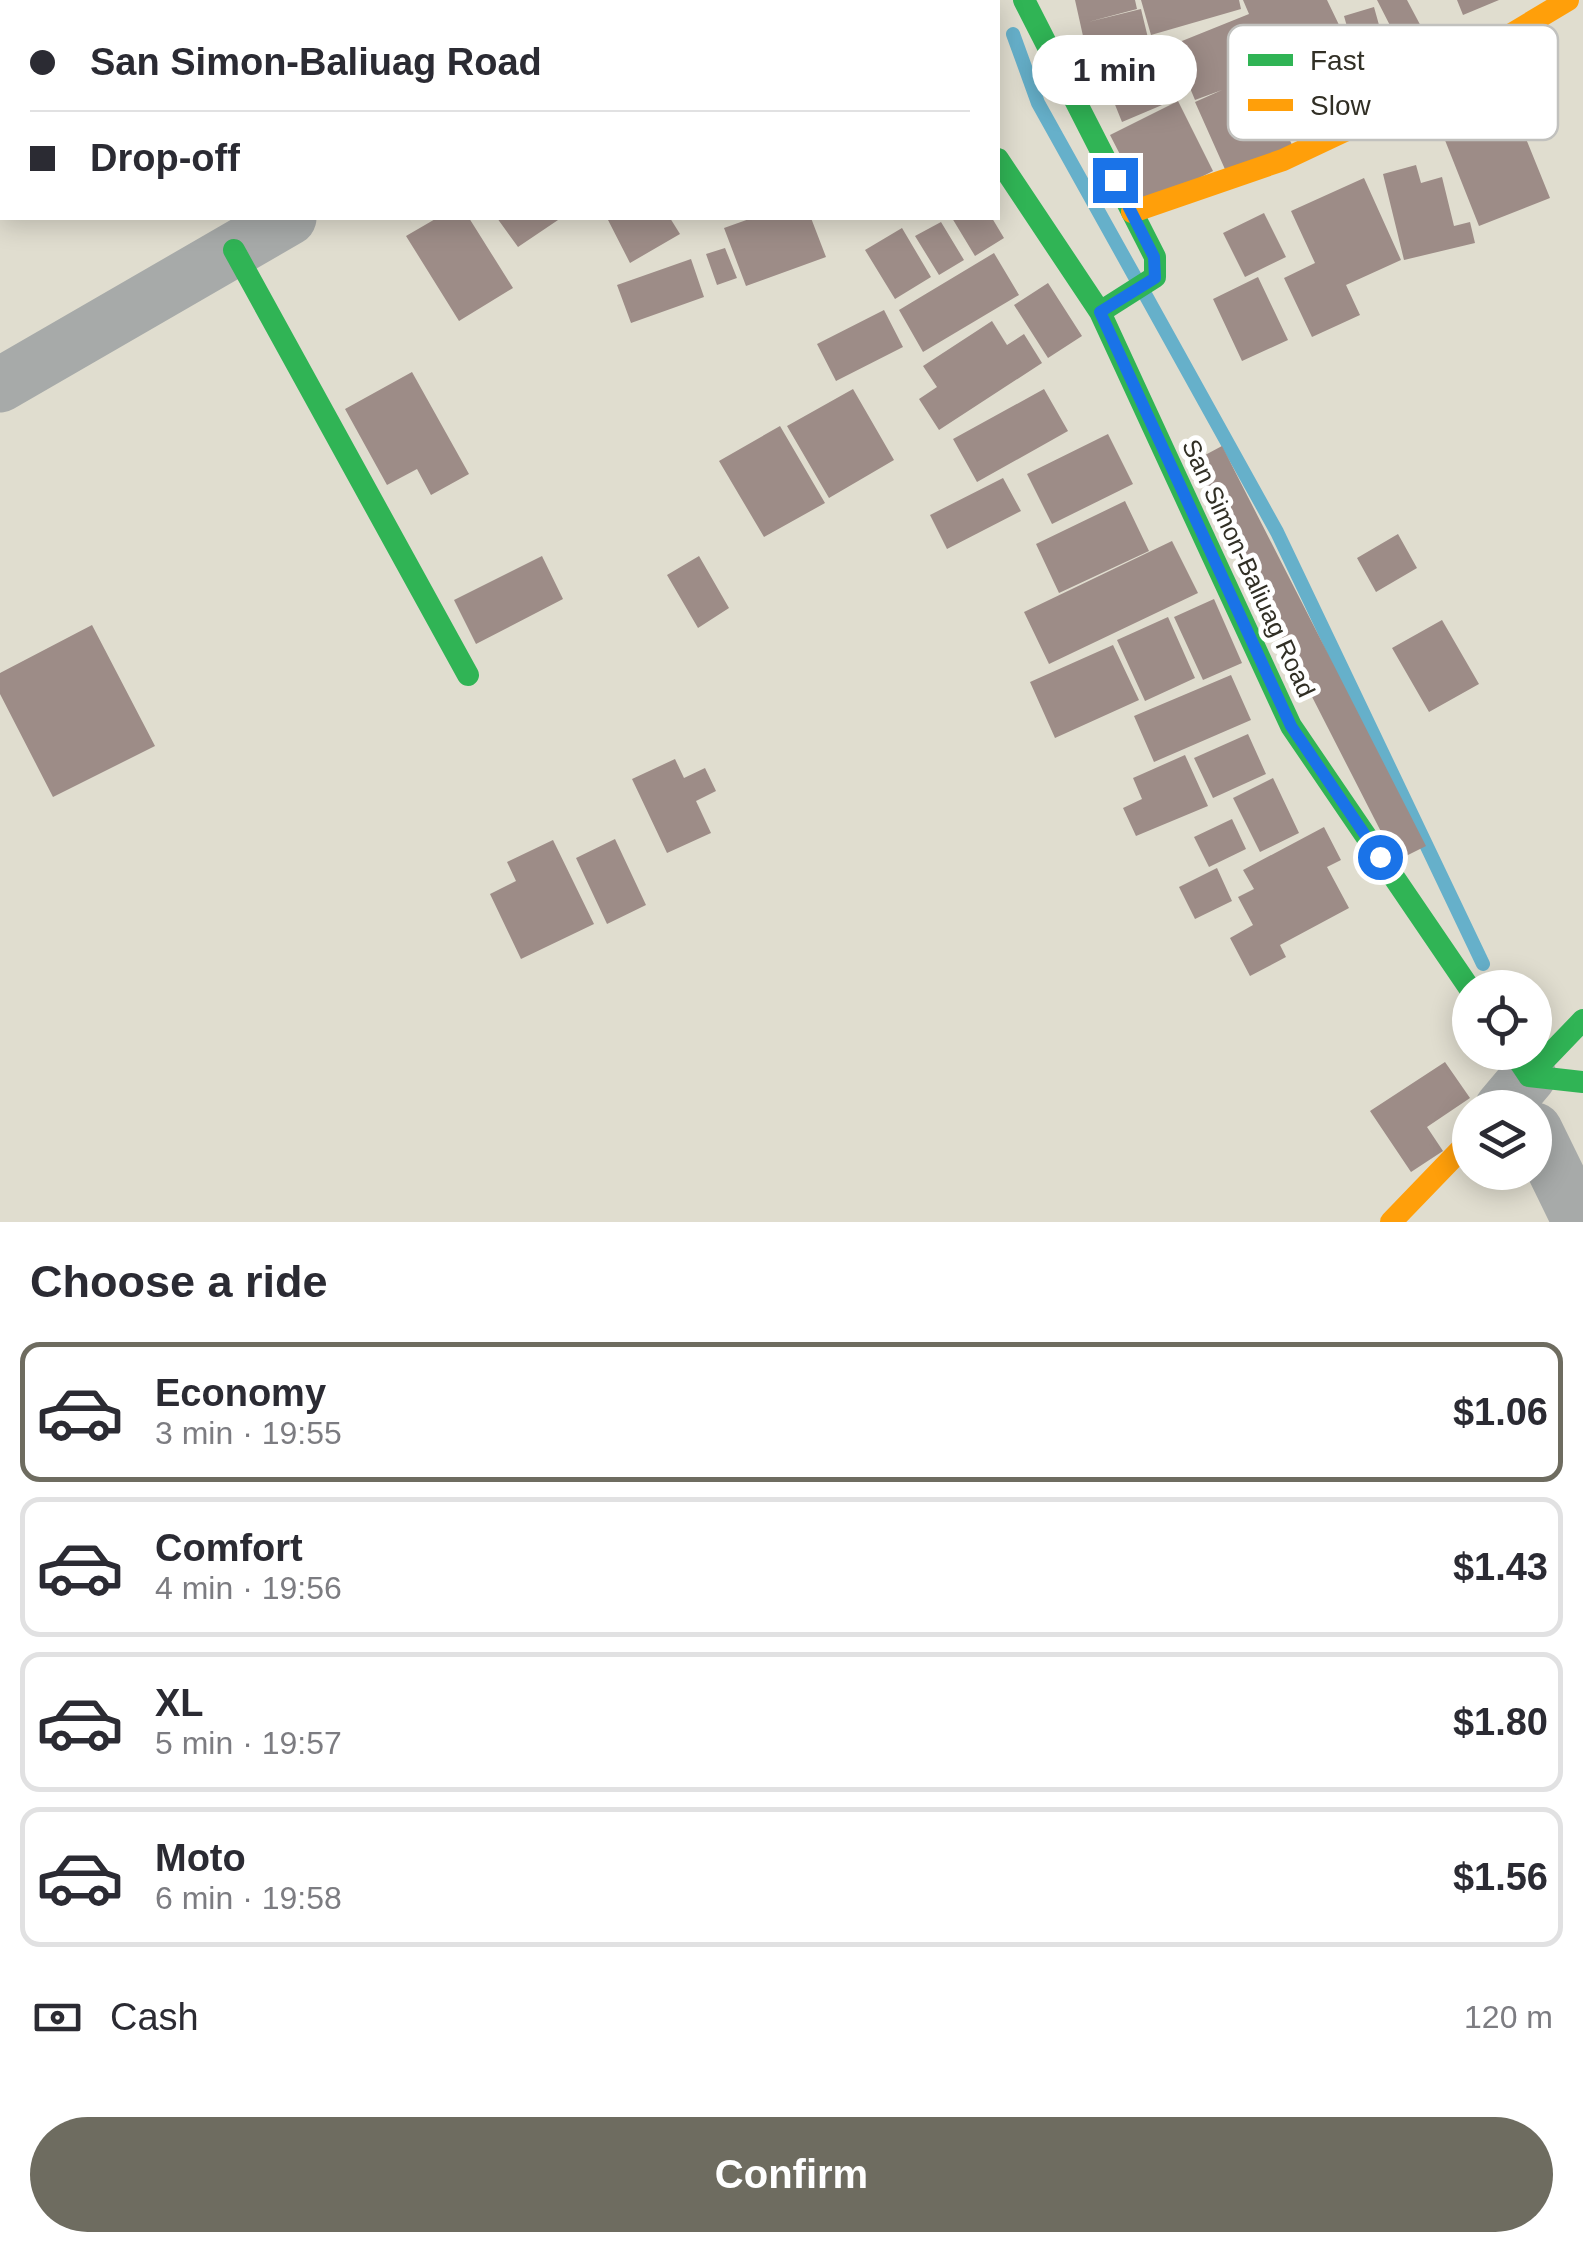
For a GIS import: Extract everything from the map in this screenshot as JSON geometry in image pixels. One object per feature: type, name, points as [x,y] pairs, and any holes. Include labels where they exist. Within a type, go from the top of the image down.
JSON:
[{"type":"street","points":[[1024,0],[1154,257],[1155,278],[1100,312]]},
{"type":"street","points":[[1527,25],[1568,0]]},
{"type":"street","points":[[1132,212],[1283,160],[1326,140]]},
{"type":"street","name":"San Simon-Baliuag Road","points":[[1000,161],[1100,312],[1291,726],[1457,970]]},
{"type":"street","points":[[0,386],[286,220]]},
{"type":"street","points":[[234,250],[468,675]]},
{"type":"street","points":[[1523,1090],[1583,1020]]},
{"type":"street","points":[[1541,1090],[1583,1082]]},
{"type":"street","points":[[1391,1222],[1452,1159]]},
{"type":"street","points":[[1552,1162],[1580,1222]]},
{"type":"building","points":[[1075,0],[1135,0],[1137,9],[1088,22],[1141,9],[1148,38],[1087,54]]},
{"type":"building","points":[[1141,0],[1239,0],[1241,9],[1151,35]]},
{"type":"building","points":[[1243,0],[1327,0],[1339,25],[1228,25],[1228,140],[1290,140],[1293,147],[1228,176],[1195,102],[1222,90],[1195,100],[1172,45],[1249,14]]},
{"type":"building","points":[[1377,0],[1407,0],[1420,25],[1390,25]]},
{"type":"building","points":[[1457,0],[1499,0],[1463,15]]},
{"type":"building","points":[[1374,7],[1379,25],[1347,25],[1344,16]]},
{"type":"building","points":[[1157,36],[1181,97],[1122,122],[1097,60]]},
{"type":"building","points":[[1178,101],[1213,171],[1146,205],[1110,135]]},
{"type":"building","points":[[1300,140],[1317,140],[1318,142],[1304,148]]},
{"type":"building","points":[[1445,140],[1526,140],[1550,198],[1479,226]]},
{"type":"building","points":[[1416,165],[1421,183],[1442,177],[1454,226],[1470,222],[1475,243],[1404,260],[1383,174]]},
{"type":"building","points":[[1364,178],[1401,260],[1346,285],[1360,315],[1312,337],[1284,278],[1315,263],[1291,211]]},
{"type":"building","points":[[1264,213],[1286,257],[1245,277],[1223,233]]},
{"type":"building","points":[[434,220],[470,220],[513,288],[459,321],[406,236]]},
{"type":"building","points":[[498,220],[558,220],[518,247]]},
{"type":"building","points":[[608,220],[671,220],[680,234],[630,263]]},
{"type":"building","points":[[746,220],[812,220],[826,257],[746,286],[724,228]]},
{"type":"building","points":[[953,220],[993,220],[1004,238],[975,256]]},
{"type":"building","points":[[941,222],[964,260],[939,275],[915,236]]},
{"type":"building","points":[[902,228],[931,277],[895,299],[865,250]]},
{"type":"building","points":[[725,248],[737,278],[717,285],[706,254]]},
{"type":"building","points":[[994,253],[1019,295],[923,352],[899,310]]},
{"type":"building","points":[[691,259],[704,297],[631,323],[617,285]]},
{"type":"building","points":[[1258,277],[1288,340],[1242,361],[1213,299]]},
{"type":"building","points":[[1048,283],[1082,336],[1048,358],[1014,305]]},
{"type":"building","points":[[884,310],[903,347],[836,381],[817,344]]},
{"type":"building","points":[[992,321],[1007,345],[1024,334],[1042,363],[939,430],[919,399],[937,387],[923,366]]},
{"type":"building","points":[[412,372],[469,474],[431,495],[417,469],[387,485],[345,409]]},
{"type":"building","points":[[853,389],[894,460],[829,498],[787,426]]},
{"type":"building","points":[[1044,389],[1068,431],[977,482],[953,439]]},
{"type":"building","points":[[780,426],[825,503],[764,537],[719,461]]},
{"type":"building","points":[[1108,434],[1133,484],[1052,524],[1027,474]]},
{"type":"building","points":[[1222,446],[1426,846],[1396,861],[1192,462]]},
{"type":"building","points":[[1003,478],[1021,511],[947,549],[930,515]]},
{"type":"building","points":[[1125,501],[1149,551],[1059,593],[1036,544]]},
{"type":"building","points":[[1398,534],[1417,568],[1376,592],[1357,558]]},
{"type":"building","points":[[1172,541],[1198,593],[1049,664],[1024,612]]},
{"type":"building","points":[[542,556],[563,599],[476,644],[454,600]]},
{"type":"building","points":[[699,556],[729,608],[698,628],[667,575]]},
{"type":"building","points":[[1214,599],[1242,663],[1203,680],[1174,617]]},
{"type":"building","points":[[1168,617],[1195,678],[1145,701],[1117,640]]},
{"type":"building","points":[[1442,620],[1479,684],[1429,712],[1392,648]]},
{"type":"building","points":[[92,625],[155,746],[53,797],[0,694],[0,673]]},
{"type":"building","points":[[1113,645],[1139,700],[1055,738],[1030,682]]},
{"type":"building","points":[[1231,675],[1251,720],[1154,762],[1134,716]]},
{"type":"building","points":[[1248,734],[1266,774],[1213,798],[1194,758]]},
{"type":"building","points":[[1185,755],[1208,806],[1136,836],[1123,808],[1142,799],[1133,778]]},
{"type":"building","points":[[675,759],[684,778],[705,768],[716,791],[696,801],[711,833],[667,853],[632,779]]},
{"type":"building","points":[[1273,778],[1299,833],[1260,852],[1233,798]]},
{"type":"building","points":[[1232,819],[1246,849],[1209,867],[1194,837]]},
{"type":"building","points":[[1324,827],[1341,860],[1327,867],[1349,908],[1280,945],[1286,957],[1250,976],[1230,938],[1253,925],[1238,897],[1254,889],[1243,870]]},
{"type":"building","points":[[615,839],[646,905],[607,924],[576,858]]},
{"type":"building","points":[[553,840],[594,924],[521,959],[490,894],[516,881],[507,862]]},
{"type":"building","points":[[1217,868],[1232,901],[1195,919],[1179,887]]},
{"type":"building","points":[[1445,1062],[1464,1090],[1452,1090],[1452,1110],[1427,1127],[1443,1151],[1411,1172],[1370,1111]]},
{"type":"waterway","points":[[1013,34],[1038,103],[1135,277]]},
{"type":"waterway","points":[[1146,296],[1277,532],[1483,964]]},
{"type":"traffic: fast","points":[[1024,0],[1155,257],[1155,277],[1100,312]]},
{"type":"traffic: fast","points":[[1000,162],[1100,312],[1291,726],[1457,970]]},
{"type":"traffic: fast","points":[[234,250],[468,675]]},
{"type":"traffic: fast","points":[[1529,1076],[1583,1020]]},
{"type":"traffic: fast","points":[[1525,1070],[1529,1076],[1583,1082]]},
{"type":"traffic: slow","points":[[1526,25],[1568,0]]},
{"type":"traffic: slow","points":[[1132,212],[1283,160],[1325,140]]},
{"type":"traffic: slow","points":[[1391,1222],[1452,1159]]},
{"type":"route","points":[[1115,180],[1154,257],[1155,278],[1100,312],[1291,726],[1380,857]]}]
